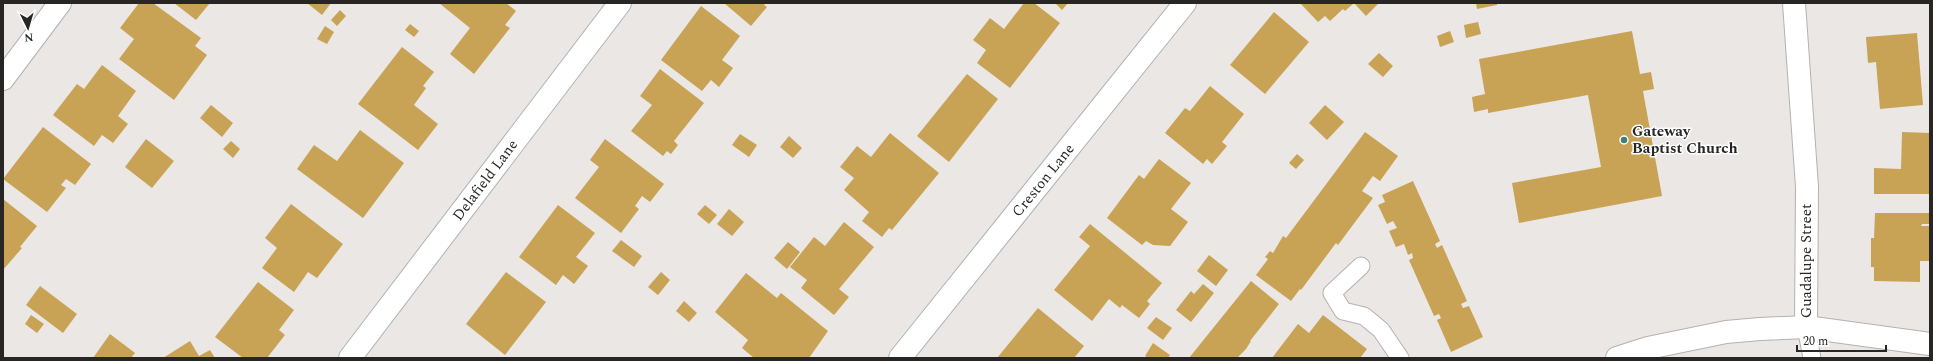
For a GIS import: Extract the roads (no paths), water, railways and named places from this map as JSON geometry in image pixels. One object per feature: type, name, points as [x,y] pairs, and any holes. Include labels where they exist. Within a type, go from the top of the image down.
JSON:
[{"type":"street","points":[[3,79],[60,3]]},
{"type":"street","name":"Delafield Lane","points":[[350,358],[620,3]]},
{"type":"street","name":"Creston Lane","points":[[900,358],[1185,3]]},
{"type":"street","name":"Guadalupe Street","points":[[1617,358],[1648,348],[1726,332],[1806,327],[1806,187],[1794,3]]},
{"type":"street","points":[[1806,327],[1930,344]]},
{"type":"lane","points":[[1361,266],[1332,293],[1343,311],[1364,316],[1381,330],[1400,358]]},
{"type":"lane","points":[[1806,327],[1812,358]]},
{"type":"place","name":"Gateway Baptist Church","points":[[1624,140]]}]
